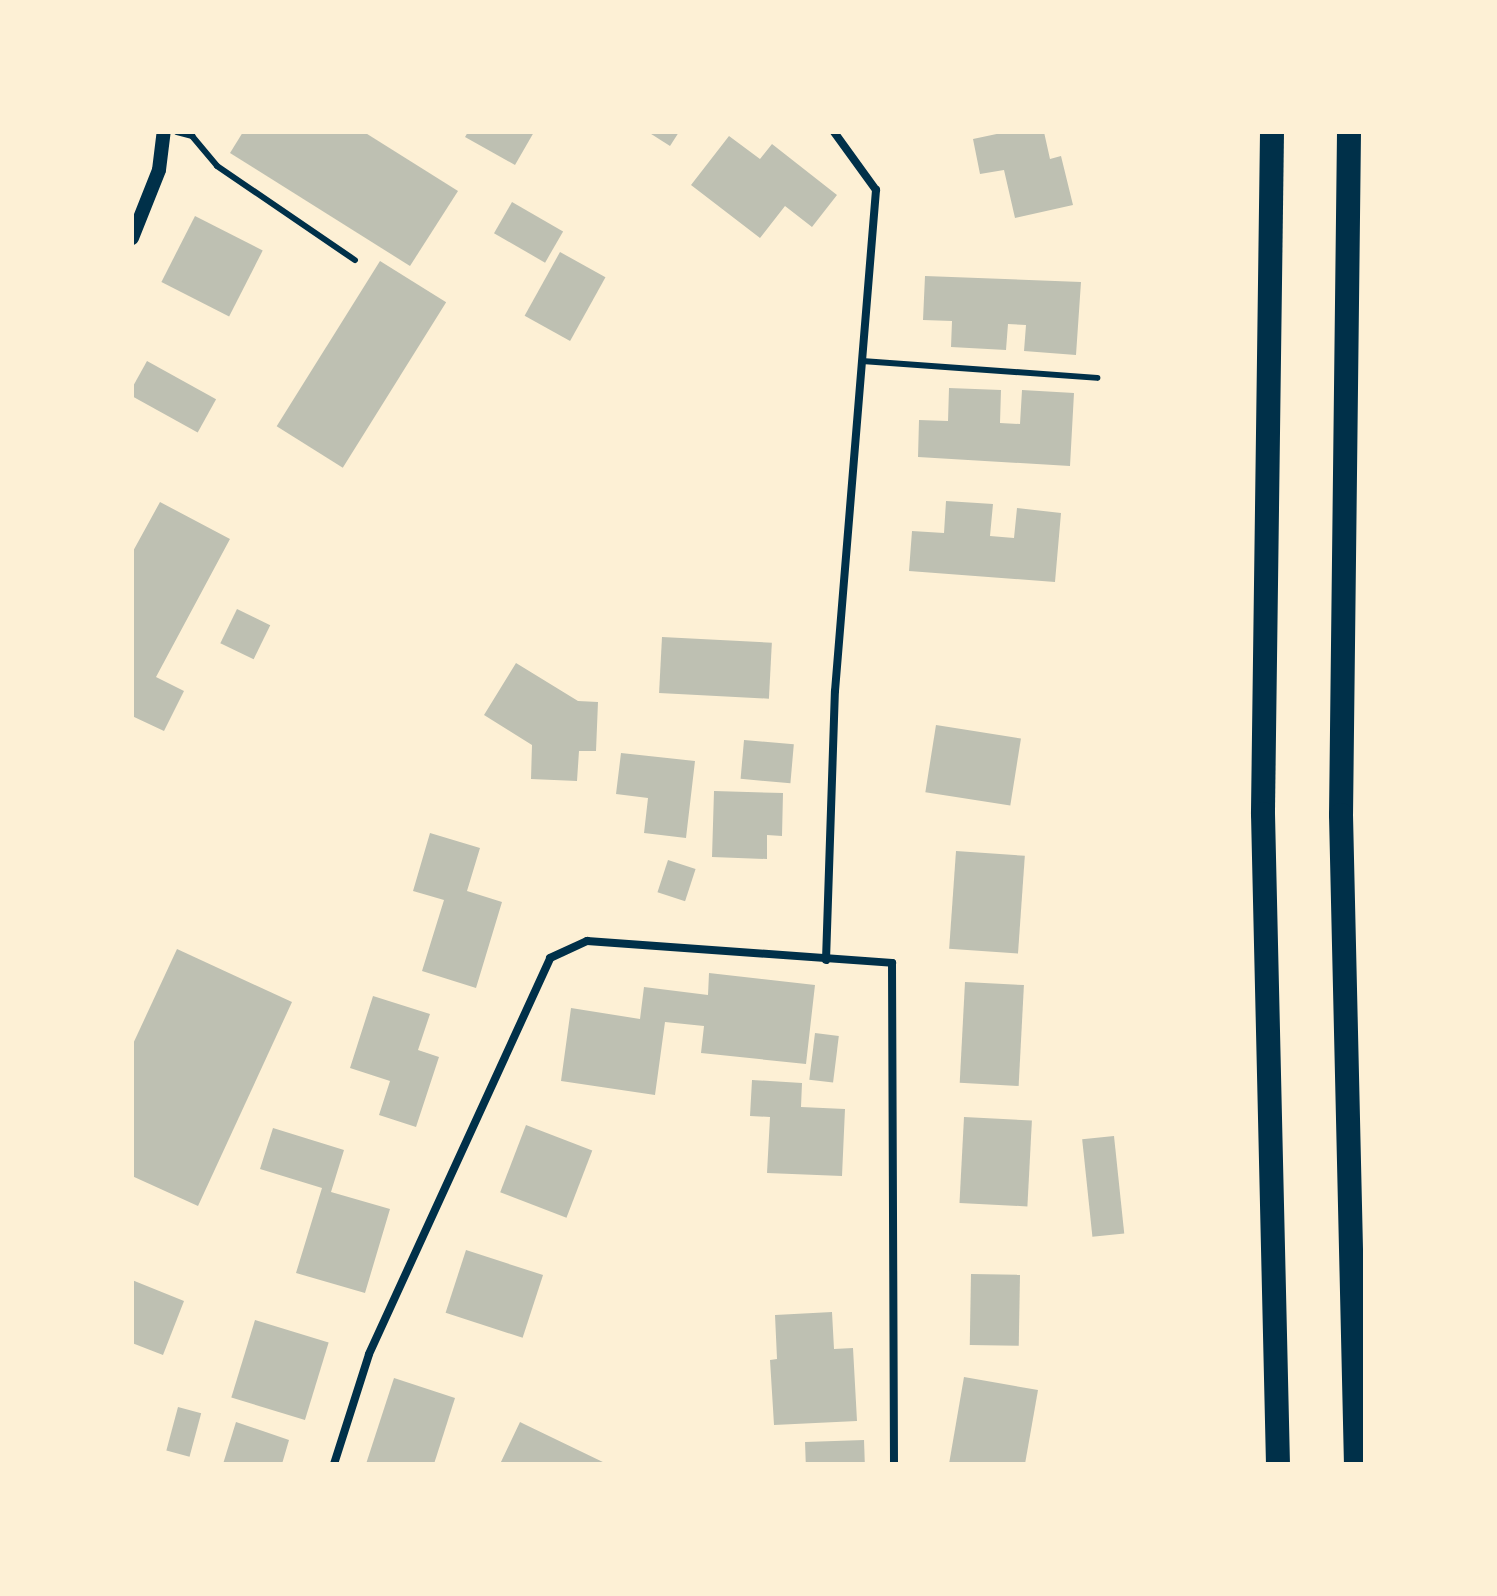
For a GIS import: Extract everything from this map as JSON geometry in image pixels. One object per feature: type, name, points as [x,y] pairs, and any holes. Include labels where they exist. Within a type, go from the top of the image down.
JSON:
[{"type":"highway","points":[[1272,132],[1263,814],[1278,1464]]},
{"type":"highway","points":[[1349,132],[1341,815],[1356,1464]]},
{"type":"street","points":[[132,238],[159,170],[164,132]]},
{"type":"street","points":[[826,960],[835,691],[876,190],[834,132]]},
{"type":"street","points":[[334,1464],[369,1354],[550,958],[587,941],[892,963],[894,1464]]},
{"type":"lane","points":[[177,132],[192,136],[217,166],[355,260]]},
{"type":"lane","points":[[862,361],[1097,378]]},
{"type":"building","points":[[243,132],[364,132],[458,191],[410,266],[230,153]]},
{"type":"building","points":[[468,132],[534,132],[515,165],[465,137]]},
{"type":"building","points":[[648,132],[679,132],[670,146]]},
{"type":"building","points":[[1006,132],[1044,132],[1050,159],[1061,156],[1073,205],[1015,218],[1004,170],[980,174],[973,139]]},
{"type":"building","points":[[729,136],[760,159],[772,144],[837,195],[812,227],[785,206],[760,238],[691,185]]},
{"type":"building","points":[[512,202],[563,231],[545,263],[494,233]]},
{"type":"building","points":[[195,216],[263,251],[229,316],[161,282]]},
{"type":"building","points":[[560,252],[605,277],[570,341],[525,316]]},
{"type":"building","points":[[380,261],[446,302],[343,468],[277,426]]},
{"type":"building","points":[[925,276],[1081,282],[1076,355],[1024,351],[1026,325],[1008,324],[1006,350],[951,347],[952,321],[923,320]]},
{"type":"building","points":[[147,361],[216,399],[198,433],[132,396],[132,388]]},
{"type":"building","points":[[949,388],[1001,390],[1000,423],[1020,424],[1022,390],[1074,393],[1070,466],[918,457],[919,420],[948,421]]},
{"type":"building","points":[[946,501],[993,504],[990,536],[1014,538],[1017,508],[1061,513],[1055,582],[909,571],[912,531],[944,533]]},
{"type":"building","points":[[160,502],[230,539],[156,677],[184,691],[164,731],[132,716],[132,553]]},
{"type":"building","points":[[237,609],[270,625],[254,659],[220,643]]},
{"type":"building","points":[[662,637],[772,643],[769,699],[659,693]]},
{"type":"building","points":[[516,663],[578,701],[598,702],[596,751],[579,751],[577,781],[531,779],[532,745],[484,715]]},
{"type":"building","points":[[936,725],[1021,738],[1010,806],[925,792]]},
{"type":"building","points":[[744,740],[794,744],[790,783],[741,779]]},
{"type":"building","points":[[621,753],[695,761],[686,838],[644,833],[648,798],[616,794]]},
{"type":"building","points":[[714,791],[783,793],[782,836],[767,835],[767,859],[712,857]]},
{"type":"building","points":[[430,833],[480,848],[467,891],[502,902],[476,988],[422,971],[444,900],[413,891]]},
{"type":"building","points":[[956,851],[1025,856],[1018,954],[949,949]]},
{"type":"building","points":[[668,860],[696,869],[685,901],[657,892]]},
{"type":"building","points":[[177,949],[292,1002],[198,1206],[132,1176],[132,1046]]},
{"type":"building","points":[[709,973],[815,985],[806,1064],[701,1053],[704,1026],[665,1022],[655,1095],[561,1081],[571,1008],[640,1019],[644,987],[708,995]]},
{"type":"building","points":[[965,982],[1024,985],[1019,1086],[960,1083]]},
{"type":"building","points":[[373,996],[430,1014],[418,1050],[439,1057],[416,1127],[379,1115],[390,1081],[350,1068]]},
{"type":"building","points":[[815,1033],[839,1036],[833,1083],[809,1080]]},
{"type":"building","points":[[752,1080],[802,1083],[801,1107],[845,1109],[842,1176],[767,1173],[770,1117],[750,1116]]},
{"type":"building","points":[[964,1117],[1032,1121],[1027,1206],[959,1203]]},
{"type":"building","points":[[526,1125],[592,1150],[566,1218],[500,1192]]},
{"type":"building","points":[[273,1128],[344,1150],[331,1192],[390,1209],[365,1293],[296,1273],[322,1188],[260,1169]]},
{"type":"building","points":[[1114,1136],[1124,1233],[1092,1237],[1082,1139]]},
{"type":"building","points":[[466,1250],[543,1275],[523,1338],[446,1313]]},
{"type":"building","points":[[971,1274],[1020,1275],[1019,1346],[970,1345]]},
{"type":"building","points":[[132,1280],[184,1301],[163,1355],[132,1343]]},
{"type":"building","points":[[832,1312],[834,1349],[853,1348],[857,1421],[774,1425],[770,1360],[777,1359],[775,1315]]},
{"type":"building","points":[[255,1320],[329,1343],[305,1420],[231,1397]]},
{"type":"building","points":[[964,1377],[1038,1390],[1025,1464],[949,1464]]},
{"type":"building","points":[[394,1378],[455,1398],[434,1464],[366,1464]]},
{"type":"building","points":[[178,1407],[201,1413],[190,1457],[166,1450]]},
{"type":"building","points":[[236,1422],[289,1440],[282,1464],[223,1464]]},
{"type":"building","points":[[520,1422],[524,1424],[607,1464],[500,1464]]},
{"type":"building","points":[[864,1440],[865,1464],[806,1464],[805,1442]]}]
